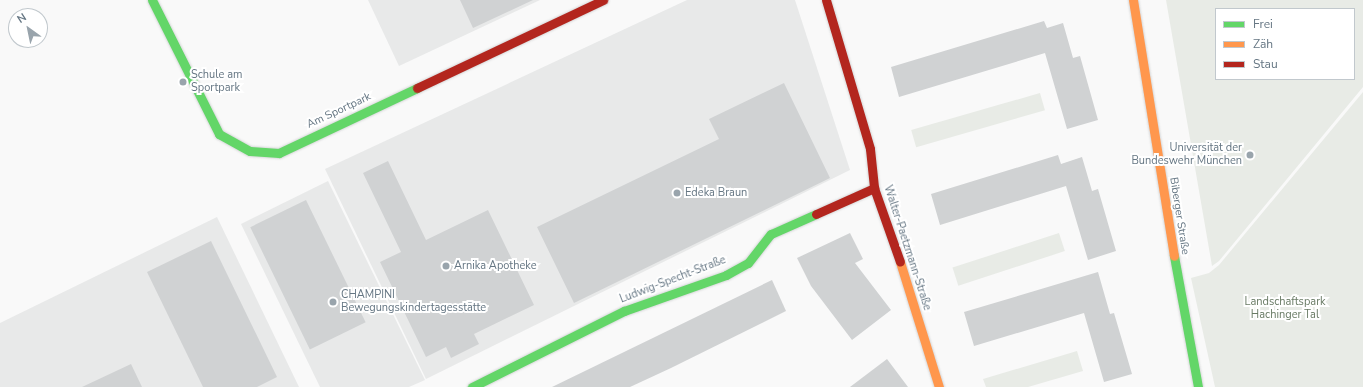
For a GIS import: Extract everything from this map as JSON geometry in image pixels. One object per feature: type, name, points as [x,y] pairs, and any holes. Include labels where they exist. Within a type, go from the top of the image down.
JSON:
[{"type":"street","name":"Am Sportpark","points":[[152,0],[219,134],[238,147],[250,151],[279,152],[603,0]]},
{"type":"street","name":"Walter-Paetzmann-Straße","points":[[826,0],[870,149],[874,188],[884,211],[939,387]]},
{"type":"street","name":"Biberger Straße","points":[[1133,0],[1179,291],[1198,387]]},
{"type":"street","name":"Ludwig-Specht-Straße","points":[[472,387],[624,311],[726,274],[748,263],[771,234],[874,188]]},
{"type":"shaded area","points":[[368,0],[540,0],[399,66]]},
{"type":"shaded area","points":[[687,0],[795,0],[850,170],[426,379],[325,169]]},
{"type":"shaded area","name":"CHAMPINI Bewegungskindertagesstätte","points":[[328,181],[425,380],[409,387],[320,387],[241,224]]},
{"type":"shaded area","points":[[217,217],[299,387],[0,387],[0,323]]},
{"type":"green space","name":"Universität der Bundeswehr München","points":[[1166,0],[1363,0],[1363,87],[1219,261],[1212,266]]},
{"type":"green space","name":"Landschaftspark Hachinger Tal","points":[[1363,92],[1363,387],[1215,387],[1191,278],[1209,273],[1219,265]]},
{"type":"green space","points":[[1040,93],[1045,110],[916,147],[911,130]]},
{"type":"green space","points":[[1059,233],[1065,251],[958,286],[952,268]]},
{"type":"green space","points":[[1077,351],[1083,371],[1028,387],[986,387],[983,379]]},
{"type":"building","points":[[460,0],[533,0],[473,28]]},
{"type":"building","points":[[1044,21],[1047,28],[1063,23],[1073,58],[1080,56],[1098,120],[1067,129],[1045,53],[899,97],[891,67]]},
{"type":"building","points":[[784,83],[830,178],[574,303],[537,227],[719,139],[709,119]]},
{"type":"building","points":[[1058,155],[1061,164],[1082,157],[1092,191],[1098,189],[1116,251],[1088,260],[1066,186],[940,225],[931,194]]},
{"type":"building","points":[[388,161],[426,240],[488,210],[534,305],[474,334],[479,344],[451,358],[446,347],[426,357],[380,262],[401,252],[363,173]]},
{"type":"building","points":[[306,200],[366,322],[310,349],[250,227]]},
{"type":"building","points":[[850,233],[863,259],[855,263],[891,310],[852,340],[811,286],[797,258]]},
{"type":"building","points":[[211,241],[277,377],[257,387],[203,387],[147,272]]},
{"type":"building","points":[[1098,272],[1110,314],[1114,313],[1132,374],[1104,382],[1084,313],[974,346],[964,312]]},
{"type":"building","points":[[772,280],[786,311],[671,368],[630,387],[552,387]]},
{"type":"building","points":[[887,359],[908,387],[850,387]]},
{"type":"building","points":[[131,364],[142,387],[82,387]]},
{"type":"traffic: fast","points":[[152,0],[219,134],[250,151],[279,153],[417,88]]},
{"type":"traffic: fast","points":[[472,387],[624,311],[726,275],[748,263],[771,234],[816,214]]},
{"type":"traffic: fast","points":[[1174,256],[1198,387]]},
{"type":"traffic: slow","points":[[1133,0],[1174,256]]},
{"type":"traffic: slow","points":[[900,262],[939,387]]},
{"type":"traffic: jam","points":[[417,88],[603,0]]},
{"type":"traffic: jam","points":[[826,0],[870,149],[874,188],[900,262]]},
{"type":"traffic: jam","points":[[816,214],[874,188]]},
{"type":"place","name":"Schule am Sportpark","points":[[183,82]]},
{"type":"place","name":"Universität der Bundeswehr München","points":[[1250,155]]},
{"type":"place","name":"Edeka Braun","points":[[677,193]]},
{"type":"place","name":"Arnika Apotheke","points":[[446,266]]},
{"type":"place","name":"CHAMPINI Bewegungskindertagesstätte","points":[[333,302]]}]
